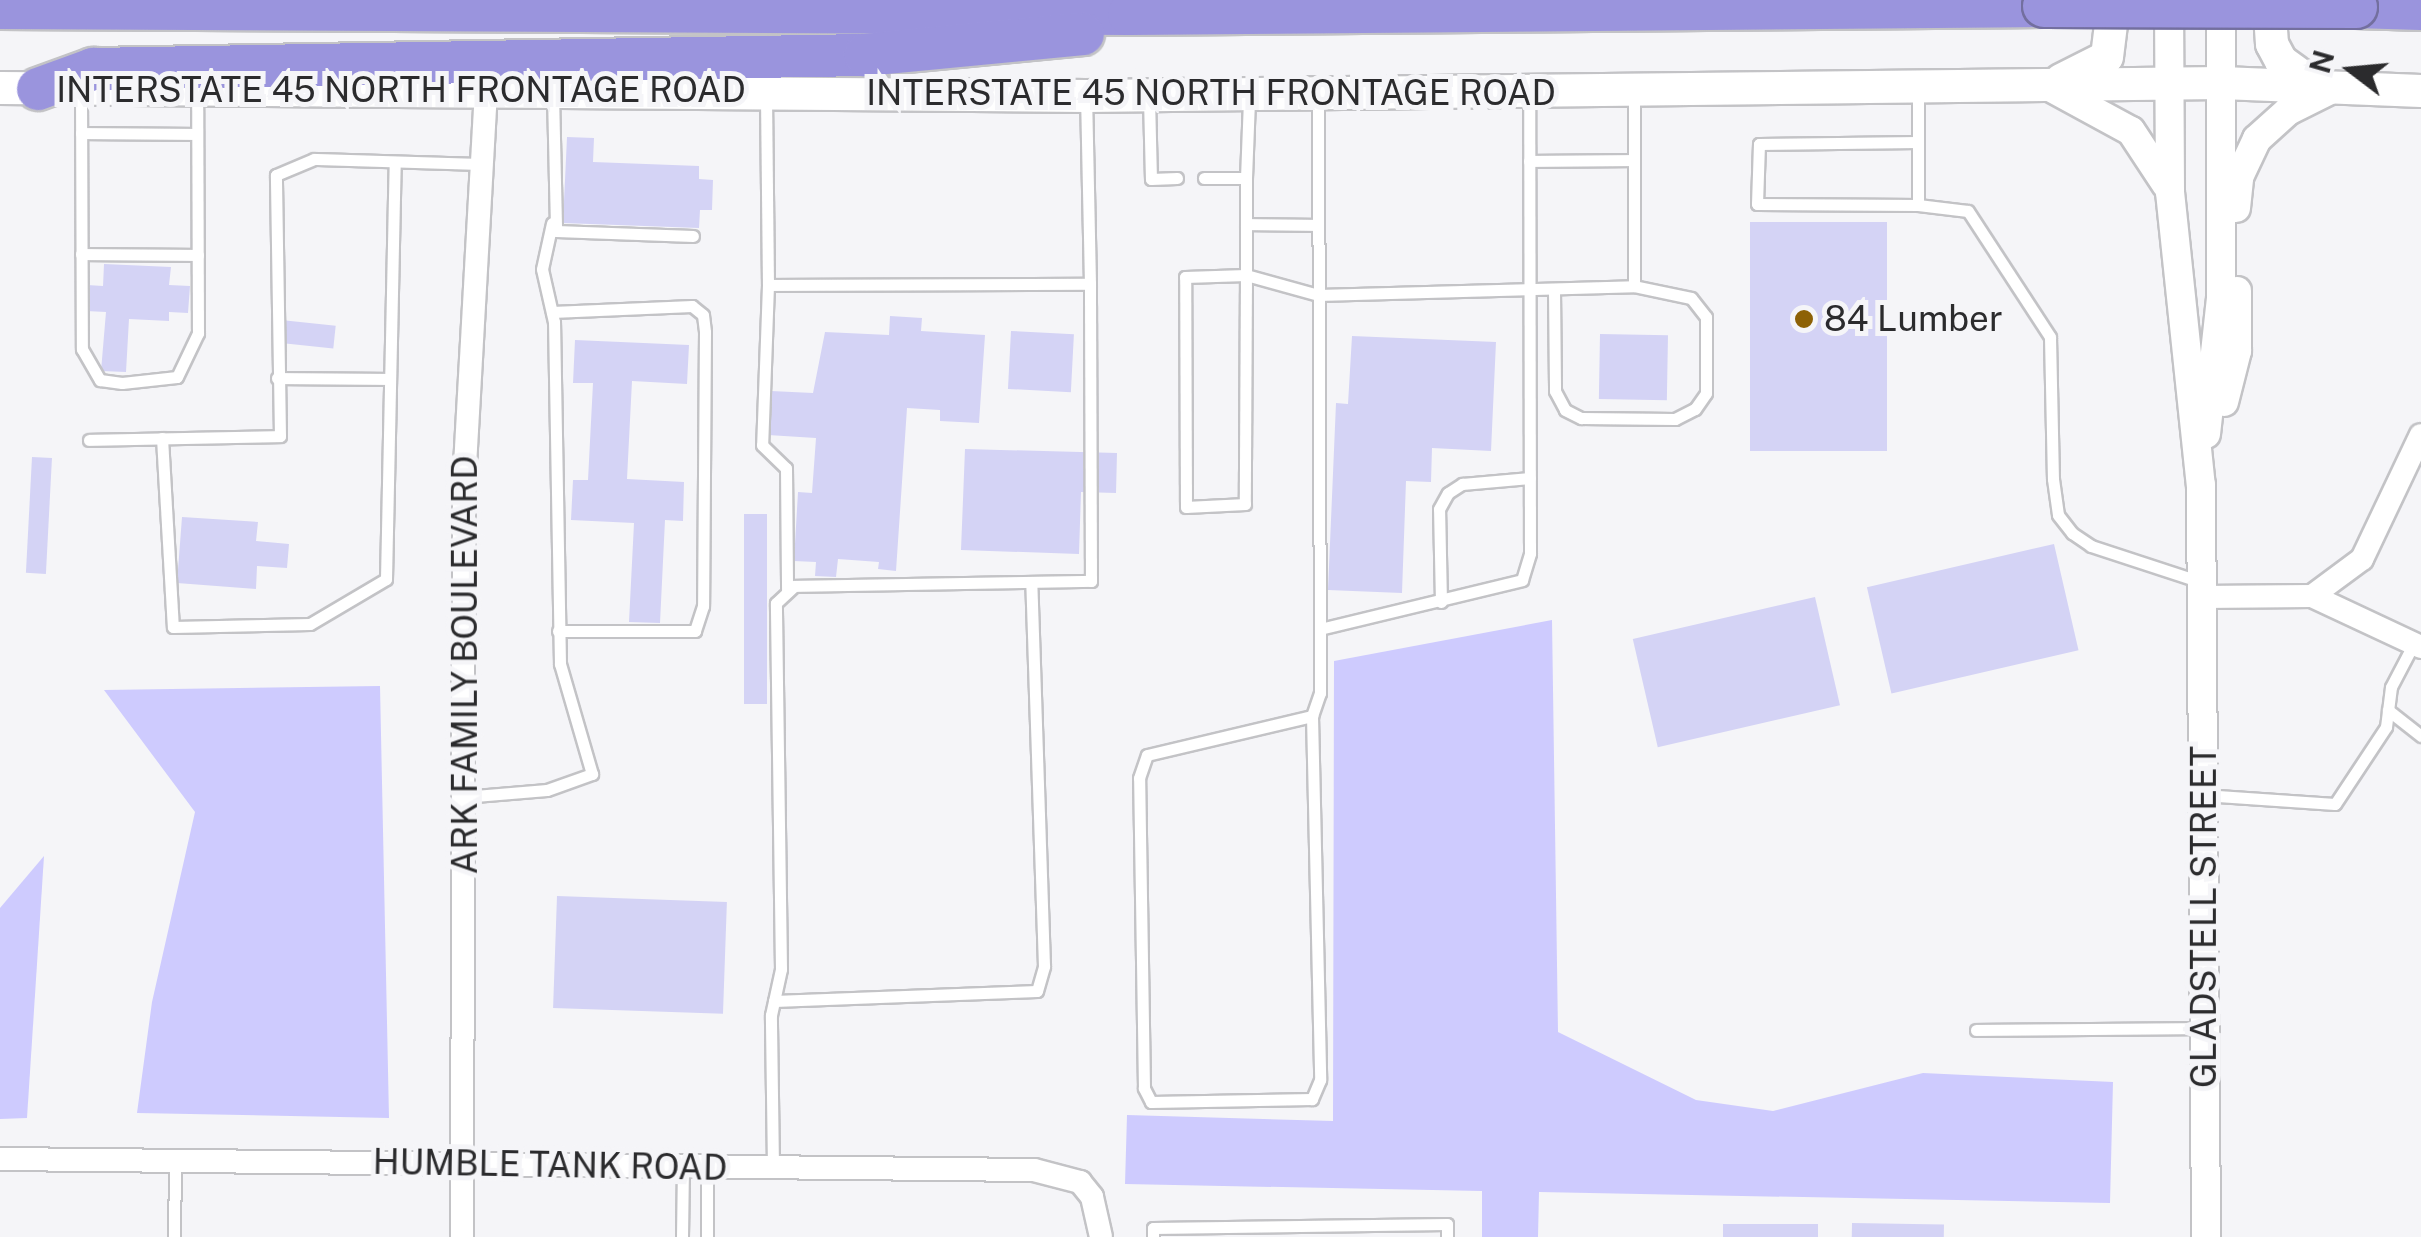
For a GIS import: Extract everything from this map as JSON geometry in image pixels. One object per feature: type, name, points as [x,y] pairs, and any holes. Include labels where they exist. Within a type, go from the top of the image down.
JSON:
[{"type":"highway","points":[[0,8],[1129,14],[2044,6],[2421,9]]},
{"type":"highway","points":[[19,88],[93,69],[865,55],[1069,40],[1129,14]]},
{"type":"main road","points":[[2048,86],[2107,56],[2114,0]]},
{"type":"main road","points":[[2269,0],[2272,44],[2281,60],[2325,88]]},
{"type":"main road","name":"INTERSTATE 45 NORTH FRONTAGE ROAD","points":[[19,88],[1086,96],[1249,92],[1529,94],[2222,83],[2421,91]]},
{"type":"street","name":"GLADSTELL STREET","points":[[2169,0],[2170,192],[2201,485],[2206,1237]]},
{"type":"street","name":"GLADSTELL STREET","points":[[2201,485],[2221,299],[2221,0]]},
{"type":"street","points":[[2048,86],[2130,130],[2170,192]]},
{"type":"street","points":[[2201,485],[2237,351],[2236,208],[2246,156],[2270,124],[2325,88]]},
{"type":"street","name":"ARK FAMILY BOULEVARD","points":[[462,1237],[464,484],[486,94]]},
{"type":"street","points":[[2312,596],[2362,559],[2421,435]]},
{"type":"street","points":[[2202,590],[2312,596],[2418,645]]},
{"type":"street","name":"HUMBLE TANK ROAD","points":[[0,1159],[1034,1170],[1080,1182],[1092,1196],[1101,1237]]},
{"type":"lane","points":[[1918,86],[1918,205]]},
{"type":"lane","points":[[81,90],[82,349],[100,380],[122,383],[176,377],[188,364],[198,332],[197,92]]},
{"type":"lane","points":[[1634,91],[1634,286]]},
{"type":"lane","points":[[766,92],[768,285],[762,445],[786,468],[787,592]]},
{"type":"lane","points":[[1249,92],[1246,178],[1246,275],[1244,504],[1186,507],[1185,277],[1246,275],[1318,295],[1529,292],[1634,286],[1691,298],[1706,317],[1706,393],[1695,409],[1675,419],[1581,418],[1565,410],[1555,391],[1554,291]]},
{"type":"lane","points":[[1312,716],[1147,755],[1139,778],[1144,1088],[1151,1102],[1312,1099],[1320,1080],[1312,716],[1324,628],[1318,92]]},
{"type":"lane","points":[[463,798],[547,790],[592,774],[560,664],[558,631],[552,312],[542,269],[552,223],[553,94]]},
{"type":"lane","points":[[1149,94],[1151,179],[1177,178]]},
{"type":"lane","points":[[1324,628],[1522,580],[1530,552],[1529,94]]},
{"type":"lane","points":[[774,1167],[774,1002],[782,969],[776,602],[794,586],[1091,581],[1086,96]]},
{"type":"lane","points":[[81,133],[196,134]]},
{"type":"lane","points":[[1918,142],[1759,144],[1758,204],[1918,205],[1968,211],[2050,337],[2053,479],[2058,514],[2072,533],[2091,546],[2202,590]]},
{"type":"lane","points":[[90,440],[280,436],[276,175],[314,159],[395,165],[483,164]]},
{"type":"lane","points":[[1529,161],[1634,160]]},
{"type":"lane","points":[[162,438],[174,626],[310,624],[386,579],[395,165]]},
{"type":"lane","points":[[1204,178],[1246,178]]},
{"type":"lane","points":[[552,223],[564,233],[693,236]]},
{"type":"lane","points":[[1246,224],[1317,225]]},
{"type":"lane","points":[[82,254],[198,254]]},
{"type":"lane","points":[[768,285],[1090,284]]},
{"type":"lane","points":[[552,312],[692,306],[700,309],[705,332],[704,606],[695,630],[558,631]]},
{"type":"lane","points":[[277,378],[390,379]]},
{"type":"lane","points":[[1440,602],[1439,509],[1448,493],[1462,484],[1530,478]]},
{"type":"lane","points":[[774,1002],[1038,992],[1044,966],[1032,582]]},
{"type":"lane","points":[[2203,795],[2336,804],[2386,727],[2391,687],[2418,645]]},
{"type":"lane","points":[[2388,710],[2421,736]]},
{"type":"lane","points":[[1976,1030],[2205,1028]]},
{"type":"lane","points":[[174,1237],[175,1161]]},
{"type":"lane","points":[[682,1237],[683,1164]]},
{"type":"lane","points":[[707,1165],[707,1237]]},
{"type":"lane","points":[[1153,1237],[1153,1228],[1447,1224],[1447,1237]]},
{"type":"shaded area","points":[[1552,620],[1558,1032],[1696,1100],[1773,1111],[1923,1073],[2113,1082],[2110,1203],[1539,1192],[1538,1237],[1482,1237],[1482,1191],[1125,1184],[1127,1115],[1333,1121],[1334,661]]},
{"type":"shaded area","points":[[380,686],[389,1118],[137,1113],[152,1002],[195,812],[104,690]]},
{"type":"shaded area","points":[[44,856],[27,1118],[0,1119],[0,908]]},
{"type":"building","points":[[567,137],[594,138],[593,162],[699,166],[699,179],[713,180],[712,210],[700,210],[699,228],[563,223]]},
{"type":"building","points":[[1750,222],[1887,222],[1887,451],[1750,451]]},
{"type":"building","points":[[104,264],[171,267],[169,285],[190,286],[188,313],[169,312],[169,321],[129,319],[126,372],[101,371],[106,312],[86,311],[87,285],[103,286]]},
{"type":"building","points":[[890,316],[922,318],[921,331],[985,335],[979,423],[940,421],[940,410],[907,408],[896,571],[878,569],[879,562],[838,559],[836,577],[815,576],[816,562],[794,561],[798,492],[812,493],[816,438],[768,435],[771,391],[813,393],[825,332],[889,335]]},
{"type":"building","points":[[281,320],[336,326],[333,349],[279,343]]},
{"type":"building","points":[[1011,331],[1074,334],[1071,392],[1008,389]]},
{"type":"building","points":[[1600,334],[1668,335],[1667,400],[1599,399]]},
{"type":"building","points":[[1352,336],[1496,342],[1491,451],[1432,448],[1431,482],[1406,481],[1402,593],[1328,590],[1336,403],[1348,404]]},
{"type":"building","points":[[575,340],[689,345],[687,384],[632,381],[627,479],[684,482],[683,521],[665,520],[660,623],[629,622],[634,523],[571,520],[573,480],[588,480],[593,383],[573,383]]},
{"type":"building","points":[[965,449],[1117,453],[1116,493],[1081,492],[1079,554],[961,550]]},
{"type":"building","points":[[32,457],[52,458],[46,574],[26,573]]},
{"type":"building","points":[[744,514],[767,514],[767,704],[744,704]]},
{"type":"building","points":[[182,517],[258,522],[256,541],[289,544],[287,568],[257,566],[256,589],[177,583]]},
{"type":"building","points":[[2054,544],[2079,650],[1891,693],[1867,587]]},
{"type":"building","points":[[1815,597],[1840,705],[1658,747],[1633,639]]},
{"type":"building","points":[[557,896],[727,902],[723,1014],[553,1008]]},
{"type":"building","points":[[1852,1223],[1944,1225],[1944,1237],[1852,1237]]},
{"type":"building","points":[[1723,1224],[1818,1224],[1818,1237],[1723,1237]]},
{"type":"place","name":"84 Lumber","points":[[1804,319]]}]
